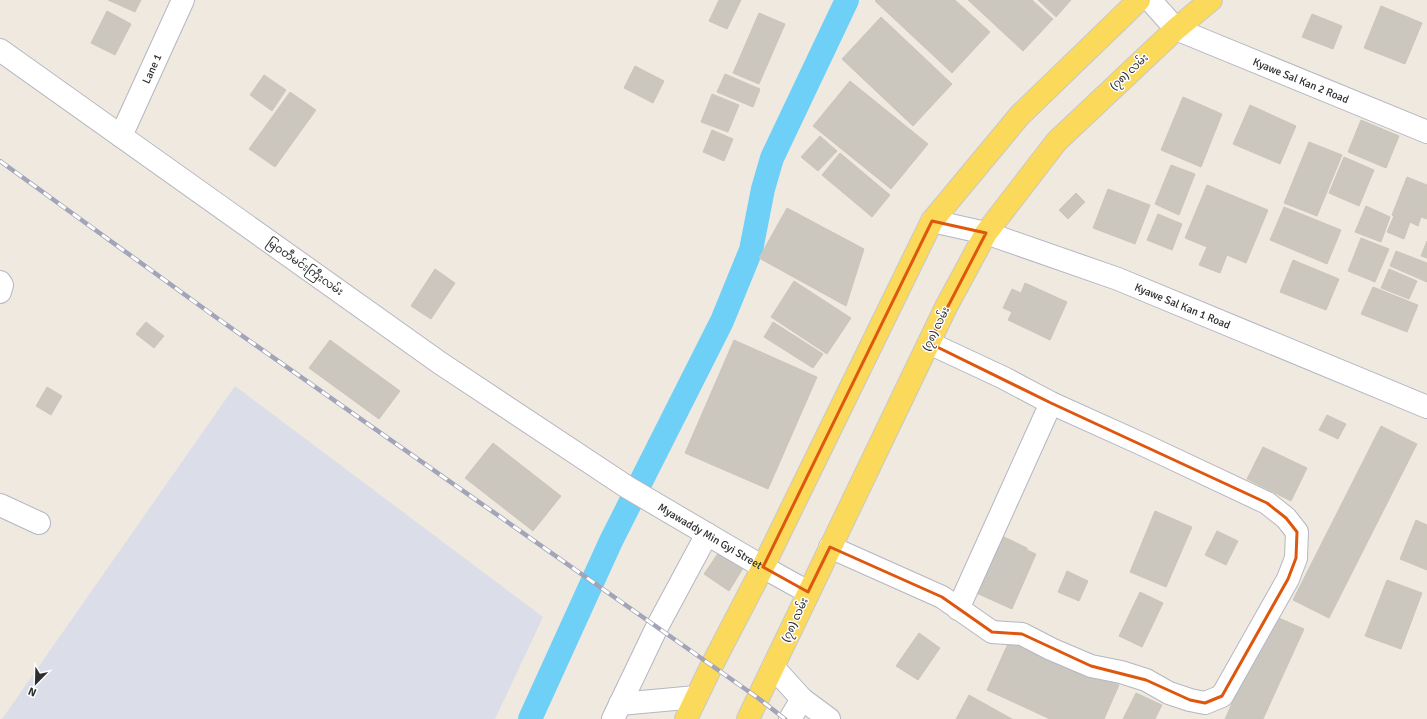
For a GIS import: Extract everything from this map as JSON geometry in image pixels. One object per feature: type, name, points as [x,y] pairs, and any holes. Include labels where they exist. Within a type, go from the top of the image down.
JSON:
[{"type":"main road","points":[[686,719],[763,567],[932,222],[1020,115],[1139,0]]},
{"type":"main road","name":"(၇၈) လမ်း","points":[[748,719],[929,343],[986,233],[1057,141],[1176,29],[1211,0]]},
{"type":"street","name":"Lane 1","points":[[121,136],[183,0]]},
{"type":"street","points":[[1150,0],[1176,29]]},
{"type":"street","name":"Kyawe Sal Kan 2 Road","points":[[1176,29],[1427,132]]},
{"type":"street","name":"မြဝတီမင်းကြီးလမ်း","points":[[0,50],[440,362],[621,482]]},
{"type":"street","name":"Kyawe Sal Kan 1 Road","points":[[932,222],[986,233],[1118,279],[1427,407]]},
{"type":"street","points":[[0,282],[2,285],[0,292]]},
{"type":"street","points":[[830,547],[942,597],[992,632],[1022,634],[1051,649],[1092,666],[1146,680],[1176,695],[1205,703],[1222,696],[1288,578],[1296,558],[1297,532],[1286,518],[1267,502],[1051,403],[1004,378],[929,343]]},
{"type":"street","points":[[958,609],[1051,403]]},
{"type":"street","name":"Myawaddy Min Gyi Street","points":[[621,482],[659,506],[808,592]]},
{"type":"street","points":[[0,505],[39,523]]},
{"type":"street","points":[[617,711],[657,627],[707,534]]},
{"type":"street","points":[[773,667],[802,699],[829,719]]},
{"type":"street","points":[[617,711],[696,697]]},
{"type":"street","points":[[790,719],[802,699]]},
{"type":"highlighted area","points":[[932,221],[986,233],[929,343],[1051,403],[1267,503],[1286,518],[1297,532],[1296,558],[1288,579],[1222,696],[1205,703],[1190,700],[1146,680],[1091,666],[1022,634],[992,632],[942,597],[830,547],[808,592],[763,567]]},
{"type":"shaded area","points":[[235,386],[543,617],[495,719],[2,719]]},
{"type":"building","points":[[108,0],[141,0],[135,12]]},
{"type":"building","points":[[719,0],[741,0],[727,29],[709,21]]},
{"type":"building","points":[[955,0],[990,32],[952,73],[875,1]]},
{"type":"building","points":[[968,0],[1032,0],[1053,19],[1023,51]]},
{"type":"building","points":[[1038,0],[1071,0],[1056,17]]},
{"type":"building","points":[[1381,6],[1422,23],[1405,64],[1364,48]]},
{"type":"building","points":[[107,11],[131,24],[115,55],[91,43]]},
{"type":"building","points":[[759,13],[785,24],[759,84],[733,73]]},
{"type":"building","points":[[1312,14],[1342,26],[1333,49],[1302,37]]},
{"type":"building","points":[[881,17],[952,84],[913,126],[842,59]]},
{"type":"building","points":[[635,66],[664,81],[653,103],[624,88]]},
{"type":"building","points":[[725,74],[760,89],[753,107],[717,92]]},
{"type":"building","points":[[264,75],[286,90],[272,111],[250,95]]},
{"type":"building","points":[[850,81],[928,144],[891,189],[813,126]]},
{"type":"building","points":[[290,92],[316,110],[275,167],[249,149]]},
{"type":"building","points":[[712,94],[739,105],[728,132],[701,122]]},
{"type":"building","points":[[1183,97],[1222,114],[1201,167],[1161,150]]},
{"type":"building","points":[[1250,105],[1296,126],[1280,164],[1233,144]]},
{"type":"building","points":[[1361,120],[1399,136],[1386,168],[1348,152]]},
{"type":"building","points":[[712,130],[733,139],[724,161],[703,152]]},
{"type":"building","points":[[820,136],[837,151],[818,171],[801,157]]},
{"type":"building","points":[[1309,142],[1342,155],[1317,216],[1284,203]]},
{"type":"building","points":[[840,153],[890,195],[872,217],[822,175]]},
{"type":"building","points":[[1344,157],[1374,170],[1359,206],[1329,193]]},
{"type":"building","points":[[1171,165],[1195,174],[1179,215],[1155,204]]},
{"type":"building","points":[[1407,177],[1427,185],[1427,219],[1421,217],[1418,226],[1410,222],[1404,239],[1387,232]]},
{"type":"building","points":[[1207,185],[1268,210],[1246,263],[1227,255],[1220,273],[1199,265],[1207,247],[1185,238]]},
{"type":"building","points":[[1108,189],[1150,205],[1135,244],[1093,228]]},
{"type":"building","points":[[1076,193],[1085,202],[1068,219],[1059,210]]},
{"type":"building","points":[[1366,206],[1390,217],[1381,242],[1355,232]]},
{"type":"building","points":[[1284,207],[1341,230],[1327,264],[1270,240]]},
{"type":"building","points":[[787,208],[864,249],[846,306],[759,258]]},
{"type":"building","points":[[1158,214],[1182,224],[1172,250],[1147,240]]},
{"type":"building","points":[[1361,238],[1389,249],[1375,282],[1348,271]]},
{"type":"building","points":[[1427,241],[1427,258],[1421,256]]},
{"type":"building","points":[[1396,251],[1427,263],[1427,282],[1390,266]]},
{"type":"building","points":[[1293,260],[1339,279],[1326,310],[1280,292]]},
{"type":"building","points":[[435,269],[455,283],[431,319],[411,306]]},
{"type":"building","points":[[1389,269],[1417,281],[1409,299],[1381,288]]},
{"type":"building","points":[[794,281],[851,318],[827,354],[771,317]]},
{"type":"building","points":[[1025,283],[1067,302],[1050,340],[1008,320],[1012,312],[1003,308],[1012,289],[1021,293]]},
{"type":"building","points":[[1373,287],[1418,305],[1407,332],[1361,314]]},
{"type":"building","points":[[146,322],[164,336],[154,348],[136,334]]},
{"type":"building","points":[[773,322],[823,354],[813,368],[764,337]]},
{"type":"building","points":[[330,340],[400,391],[379,419],[309,368]]},
{"type":"building","points":[[734,340],[817,377],[768,489],[685,453]]},
{"type":"building","points":[[47,387],[62,396],[51,415],[36,406]]},
{"type":"building","points":[[1327,415],[1346,424],[1338,439],[1319,430]]},
{"type":"building","points":[[1381,426],[1417,444],[1329,618],[1293,600]]},
{"type":"building","points":[[493,443],[561,496],[533,531],[465,478]]},
{"type":"building","points":[[1263,447],[1307,468],[1291,501],[1247,479]]},
{"type":"building","points":[[1155,511],[1192,527],[1166,587],[1130,572]]},
{"type":"building","points":[[1416,520],[1427,525],[1427,570],[1400,559]]},
{"type":"building","points":[[1217,531],[1238,541],[1226,565],[1205,555]]},
{"type":"building","points":[[1000,535],[1036,554],[1012,609],[974,592]]},
{"type":"building","points":[[721,549],[745,565],[729,591],[704,574]]},
{"type":"building","points":[[1067,571],[1088,581],[1079,601],[1058,592]]},
{"type":"building","points":[[1387,580],[1422,593],[1401,649],[1365,636]]},
{"type":"building","points":[[1140,592],[1163,603],[1142,647],[1119,636]]},
{"type":"building","points":[[1272,615],[1304,629],[1263,719],[1225,719]]},
{"type":"building","points":[[919,633],[940,648],[918,680],[896,666]]},
{"type":"building","points":[[1011,637],[1119,685],[1104,719],[1050,719],[987,690]]},
{"type":"building","points":[[1136,693],[1162,705],[1155,719],[1123,719]]},
{"type":"building","points":[[969,695],[1012,719],[956,719]]},
{"type":"waterway","points":[[530,719],[611,541],[722,321],[751,250],[763,189],[772,158],[847,0]]},
{"type":"railway","points":[[0,161],[217,318],[758,698],[785,719]]}]
